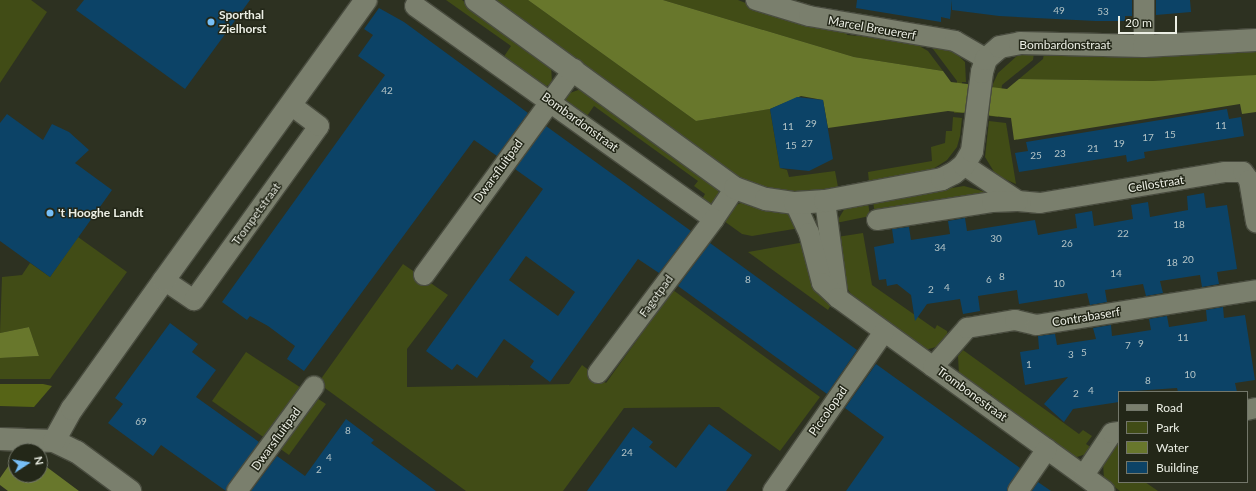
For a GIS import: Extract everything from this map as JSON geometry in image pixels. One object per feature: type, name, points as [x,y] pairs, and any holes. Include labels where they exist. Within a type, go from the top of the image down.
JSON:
[{"type":"street","points":[[54,441],[72,410],[366,0]]},
{"type":"street","points":[[476,0],[574,69],[734,188],[766,199],[795,203],[825,201],[942,179],[964,165],[972,151],[980,83],[986,60]]},
{"type":"street","name":"Marcel Breuererf","points":[[756,0],[799,6],[870,28],[955,41],[986,60]]},
{"type":"street","points":[[1144,0],[1144,46]]},
{"type":"street","name":"Bombardonstraat","points":[[415,6],[551,101],[714,219]]},
{"type":"street","name":"Bombardonstraat","points":[[986,60],[1000,47],[1020,44],[1144,46],[1256,40]]},
{"type":"street","name":"Dwarsfluitpad","points":[[424,274],[574,69]]},
{"type":"street","name":"Trompetstraat","points":[[164,280],[194,300],[319,126],[291,105]]},
{"type":"street","name":"Cellostraat","points":[[964,165],[1018,201]]},
{"type":"street","name":"Cellostraat","points":[[878,220],[992,202],[1018,201],[1040,203],[1225,172],[1243,172],[1249,180],[1256,222]]},
{"type":"street","points":[[714,219],[734,188]]},
{"type":"street","points":[[825,201],[838,298]]},
{"type":"street","name":"Trombonestraat","points":[[795,203],[809,232],[822,283],[838,298],[1105,491]]},
{"type":"street","name":"Fagotpad","points":[[598,373],[714,219]]},
{"type":"street","name":"Contrabaserf","points":[[933,367],[968,328],[1015,320],[1036,325],[1256,290]]},
{"type":"street","name":"Piccolopad","points":[[773,491],[884,332]]},
{"type":"street","name":"Dwarsfluitpad","points":[[237,491],[314,386]]},
{"type":"street","points":[[1084,475],[1112,433],[1118,432]]},
{"type":"street","points":[[0,439],[54,441],[77,452],[130,491]]},
{"type":"street","points":[[1018,491],[1047,449]]},
{"type":"green space","points":[[0,0],[31,0],[47,12],[0,83]]},
{"type":"green space","points":[[446,0],[462,0],[551,65],[552,83],[545,87],[503,58],[511,46]]},
{"type":"green space","points":[[492,0],[528,0],[696,121],[770,109],[780,168],[787,170],[789,177],[835,171],[838,187],[799,193],[769,189],[742,179]]},
{"type":"green space","points":[[663,0],[738,0],[797,23],[846,32],[847,35],[921,41],[921,47],[928,51],[943,71],[854,57]]},
{"type":"green space","points":[[934,43],[947,45],[965,62],[966,82],[962,82],[960,106],[963,106],[963,113],[954,113],[957,81],[933,49]]},
{"type":"green space","points":[[1256,50],[1256,75],[1242,77],[1152,81],[1019,79],[1043,59],[1044,53],[1167,55]]},
{"type":"green space","points":[[1034,53],[1033,60],[1002,85],[998,117],[990,116],[993,84],[998,73],[1018,55]]},
{"type":"green space","points":[[581,89],[717,186],[719,193],[712,206],[701,201],[705,194],[694,186],[698,181],[594,106],[587,116],[565,101],[567,94]]},
{"type":"green space","points":[[953,117],[962,118],[960,136],[957,147],[947,160],[933,169],[869,182],[868,172],[932,161],[931,147],[945,143],[946,131],[952,131]]},
{"type":"green space","points":[[989,121],[1006,123],[1016,184],[996,175],[985,157]]},
{"type":"green space","points":[[964,186],[989,193],[875,215],[873,201]]},
{"type":"green space","points":[[743,202],[790,213],[800,228],[752,236],[742,234],[724,221],[736,205]]},
{"type":"green space","points":[[868,202],[870,216],[836,223],[845,208]]},
{"type":"green space","points":[[863,233],[872,285],[935,329],[937,325],[947,331],[948,337],[943,345],[925,350],[851,294],[843,282],[837,237]]},
{"type":"green space","points":[[78,237],[127,272],[50,379],[0,379],[0,358],[39,356],[29,327],[0,333],[2,277],[22,275],[30,263],[50,277]]},
{"type":"green space","points":[[805,242],[831,305],[828,310],[748,252]]},
{"type":"green space","points":[[403,264],[448,295],[407,349],[407,387],[569,384],[582,365],[606,383],[673,290],[820,397],[780,451],[719,407],[624,408],[563,491],[466,491],[318,383]]},
{"type":"green space","points":[[963,350],[1079,434],[1083,430],[1092,436],[1086,444],[1092,448],[1089,453],[1074,458],[991,398],[992,395],[959,375],[958,356]]},
{"type":"green space","points":[[246,352],[326,404],[289,455],[212,401]]},
{"type":"green space","points":[[1118,442],[1118,483],[1146,483],[1158,491],[1120,491],[1104,479],[1103,463]]},
{"type":"shaded area","points":[[0,384],[43,384],[52,386],[34,407],[0,406]]},
{"type":"water","points":[[528,0],[663,0],[854,57],[943,71],[951,82],[1007,89],[1019,79],[1152,81],[1256,75],[1256,112],[1242,114],[1240,104],[1014,140],[1011,118],[948,111],[828,128],[823,100],[801,96],[770,109],[696,121]]},
{"type":"water","points":[[29,327],[39,356],[0,358],[0,333]]},
{"type":"water","points":[[8,467],[8,483],[48,483],[48,468],[79,491],[8,491],[0,485],[0,478]]},
{"type":"building","points":[[84,0],[250,0],[185,89],[76,10]]},
{"type":"building","points":[[857,0],[952,0],[950,19],[941,17],[941,22],[856,8]]},
{"type":"building","points":[[952,0],[1132,0],[1132,16],[1125,16],[1125,21],[1096,21],[999,16],[952,10]]},
{"type":"building","points":[[1156,0],[1190,0],[1191,12],[1156,15]]},
{"type":"building","points":[[379,8],[404,22],[528,113],[497,156],[474,140],[304,371],[287,359],[295,346],[268,326],[250,316],[247,320],[222,302],[385,75],[358,56],[373,35],[364,29]]},
{"type":"building","points":[[797,97],[823,100],[833,159],[809,171],[780,168],[770,109]]},
{"type":"building","points":[[1227,109],[1229,119],[1241,117],[1244,136],[1144,152],[1145,158],[1127,162],[1126,155],[1019,172],[1015,153],[1028,151],[1026,142]]},
{"type":"building","points":[[7,114],[43,140],[52,124],[69,132],[89,150],[75,163],[112,190],[50,277],[0,241],[0,123]]},
{"type":"building","points":[[546,126],[691,231],[659,273],[638,259],[550,382],[530,367],[534,361],[504,339],[477,378],[457,364],[452,370],[426,351],[543,189],[515,169]],"holes":[[[526,256],[575,292],[558,316],[509,280]]]},
{"type":"building","points":[[1204,193],[1206,208],[1227,205],[1237,269],[1217,272],[1219,284],[1202,287],[1200,275],[1160,281],[1163,293],[1146,296],[1143,284],[1105,290],[1107,302],[1090,305],[1087,293],[1019,304],[1017,290],[978,296],[980,311],[963,314],[960,299],[927,304],[915,321],[911,295],[897,284],[887,286],[886,279],[879,280],[874,247],[894,243],[892,229],[909,227],[911,240],[950,234],[948,221],[965,218],[967,231],[1035,220],[1038,235],[1077,228],[1075,214],[1092,211],[1094,226],[1133,219],[1131,205],[1148,202],[1150,217],[1188,210],[1187,196]]},
{"type":"building","points":[[710,243],[857,350],[827,394],[678,286]]},
{"type":"building","points":[[1223,307],[1224,318],[1245,315],[1255,380],[1235,383],[1237,391],[1178,391],[1177,388],[1118,391],[1118,402],[1073,409],[1064,422],[1044,404],[1068,377],[1025,385],[1020,352],[1039,349],[1038,336],[1055,334],[1057,345],[1096,339],[1093,328],[1111,325],[1112,336],[1151,330],[1149,319],[1167,316],[1169,327],[1207,321],[1206,310]]},
{"type":"building","points":[[170,323],[198,344],[192,352],[216,370],[196,397],[259,442],[226,491],[161,445],[153,456],[108,423],[123,404],[115,398]]},
{"type":"building","points":[[876,364],[1020,468],[1007,491],[846,491],[884,437],[845,408]]},
{"type":"building","points":[[346,419],[374,440],[371,443],[436,491],[251,491],[277,456],[305,476]]},
{"type":"building","points":[[709,424],[752,455],[726,491],[587,491],[633,427],[653,442],[649,447],[676,468]]},
{"type":"building","points":[[1038,482],[1051,491],[1032,491]]},
{"type":"place","name":"Sporthal Zielhorst","points":[[211,22]]},
{"type":"place","name":"'t Hooghe Landt","points":[[50,213]]}]
